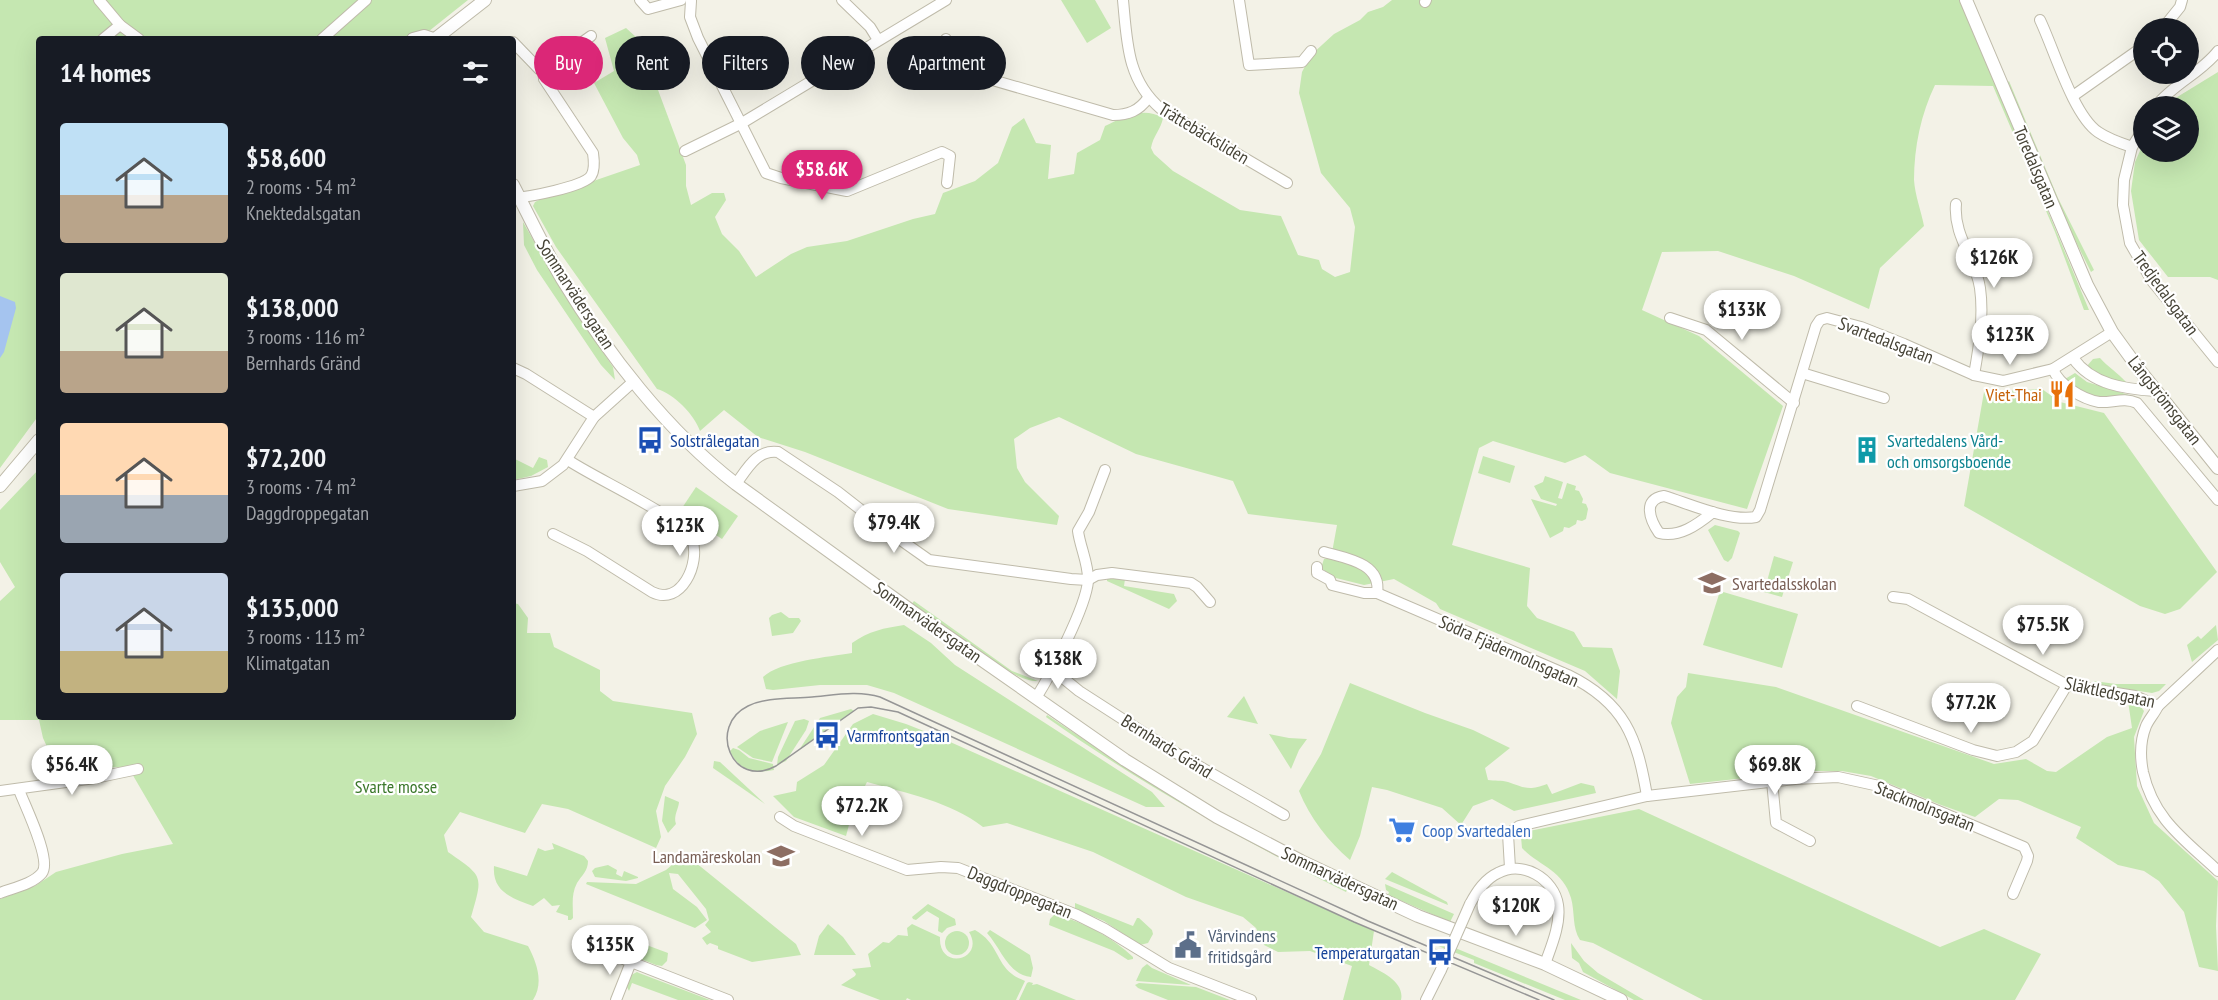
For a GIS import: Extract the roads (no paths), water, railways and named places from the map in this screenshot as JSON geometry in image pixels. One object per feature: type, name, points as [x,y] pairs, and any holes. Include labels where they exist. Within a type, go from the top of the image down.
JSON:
[{"type":"street","points":[[99,0],[120,25],[135,36]]},
{"type":"street","points":[[438,36],[485,0]]},
{"type":"street","points":[[640,0],[646,11],[683,0],[691,0],[690,17],[695,31],[766,173],[847,191],[942,152],[950,156],[947,183]]},
{"type":"street","points":[[842,0],[870,27],[878,40]]},
{"type":"street","points":[[685,151],[742,123],[946,0]]},
{"type":"street","name":"Trättebäcksliden","points":[[1123,0],[1133,71],[1148,98],[1161,109],[1287,183]]},
{"type":"street","points":[[1239,0],[1249,65],[1302,62],[1311,51]]},
{"type":"street","name":"Toredalsgatan","points":[[1966,0],[2086,285],[2112,332]]},
{"type":"street","points":[[2171,18],[2180,7],[2182,0]]},
{"type":"street","points":[[325,36],[358,2]]},
{"type":"street","points":[[2040,20],[2085,118],[2096,131],[2109,139],[2132,147]]},
{"type":"street","points":[[107,36],[120,25]]},
{"type":"street","points":[[516,45],[534,64]]},
{"type":"street","points":[[2167,96],[2211,60],[2218,51]]},
{"type":"street","points":[[2073,96],[2133,54]]},
{"type":"street","points":[[1006,84],[1113,115],[1131,113],[1139,109],[1148,98]]},
{"type":"street","points":[[516,198],[564,188],[586,180],[593,171],[593,153],[551,90]]},
{"type":"street","name":"Tredjedalsgatan","points":[[2132,147],[2124,180],[2123,205],[2130,243],[2152,281],[2218,362]]},
{"type":"street","name":"Sommarvädersgatan","points":[[516,198],[562,279],[634,381],[670,424],[736,484],[913,612],[1125,760],[1250,835],[1418,916],[1545,964],[1621,1000]]},
{"type":"street","points":[[1956,204],[1954,219],[1980,286],[1980,331],[1974,375]]},
{"type":"street","points":[[1670,318],[1706,330],[1794,403]]},
{"type":"street","name":"Svartedalsgatan","points":[[1713,512],[1684,531],[1670,536],[1659,533],[1652,523],[1649,509],[1651,502],[1657,497],[1664,496],[1713,512],[1747,519],[1756,517],[1794,403],[1816,326],[1820,320],[1827,318],[1905,344],[1974,375],[2003,381],[2053,369],[2112,332]]},
{"type":"street","name":"Långströmsgatan","points":[[2112,332],[2218,468]]},
{"type":"street","points":[[2073,358],[2089,376],[2096,379],[2136,390],[2156,391]]},
{"type":"street","name":"Långströmsgatan","points":[[2053,369],[2059,380],[2086,397],[2099,402],[2125,400],[2137,403],[2218,501]]},
{"type":"street","points":[[516,370],[526,374],[594,417]]},
{"type":"street","points":[[1802,373],[1884,398]]},
{"type":"street","points":[[516,485],[542,481],[568,460],[594,417],[634,381]]},
{"type":"street","points":[[0,486],[36,444]]},
{"type":"street","points":[[736,484],[758,455],[778,452],[838,492],[926,558],[939,562],[1088,580],[1097,575],[1112,573],[1191,583],[1210,602]]},
{"type":"street","points":[[552,534],[587,551],[652,592],[661,595],[672,594],[682,585],[695,559],[691,537],[677,522],[568,460]]},
{"type":"street","points":[[1036,698],[1052,669],[1082,601],[1088,580],[1078,531],[1089,512],[1105,470]]},
{"type":"street","points":[[1324,552],[1368,568],[1377,581],[1377,593]]},
{"type":"street","name":"Södra Fjädermolnsgatan","points":[[1317,567],[1317,573],[1330,580],[1332,585],[1377,593],[1568,675],[1594,690],[1607,700],[1630,731],[1638,751],[1647,796]]},
{"type":"street","name":"Släktledsgatan","points":[[1893,597],[1908,599],[2067,685],[2135,696],[2158,706],[2218,650]]},
{"type":"street","name":"Bernhards Gränd","points":[[1033,655],[1047,662],[1052,669],[1079,691],[1169,749],[1284,814]]},
{"type":"street","points":[[1857,706],[1973,750],[1997,756],[2016,752],[2033,741],[2067,685]]},
{"type":"street","points":[[2158,706],[2146,727],[2142,742],[2140,759],[2147,788],[2153,803],[2166,823],[2218,871]]},
{"type":"street","points":[[0,791],[19,790],[138,769]]},
{"type":"street","name":"Stackmolnsgatan","points":[[1510,868],[1507,840],[1508,834],[1513,829],[1647,796],[1838,777],[1879,786],[2024,847],[2028,856],[2027,861],[2013,894]]},
{"type":"street","points":[[1772,782],[1776,823],[1810,841]]},
{"type":"street","points":[[0,893],[32,880],[42,873],[45,867],[45,855],[19,790]]},
{"type":"street","name":"Daggdroppegatan","points":[[780,817],[794,826],[907,870],[958,868],[1077,915],[1105,929],[1169,968],[1251,1000]]},
{"type":"street","points":[[1426,1000],[1432,994],[1470,904],[1486,882],[1510,868],[1520,868],[1540,876],[1549,884],[1555,896],[1558,916],[1545,964]]},
{"type":"street","points":[[598,949],[728,1000]]},
{"type":"street","points":[[616,1000],[631,962]]},
{"type":"water","points":[[0,296],[15,302],[16,308],[4,352],[0,358]]},
{"type":"tram line","points":[[1539,1000],[1354,922],[898,712],[871,707],[858,708],[776,766],[760,771],[747,770],[737,763],[730,752],[727,740],[729,727],[736,715],[748,706],[763,701],[846,694],[880,697],[1368,921],[1554,1000]]},
{"type":"place","name":"Viet-Thai","points":[[2062,394]]},
{"type":"place","name":"Solstrålegatan","points":[[650,440]]},
{"type":"place","name":"Svartedalens Vård- och omsorgsboende","points":[[1867,450]]},
{"type":"place","name":"Svartedalsskolan","points":[[1712,583]]},
{"type":"place","name":"Varmfrontsgatan","points":[[827,735]]},
{"type":"place","name":"Coop Svartedalen","points":[[1402,830]]},
{"type":"place","name":"Landamäreskolan","points":[[781,856]]},
{"type":"place","name":"Vårvindens fritidsgård","points":[[1188,945]]},
{"type":"place","name":"Temperaturgatan","points":[[1440,952]]},
{"type":"park label","name":"Svarte mosse","points":[[396,786]]}]
